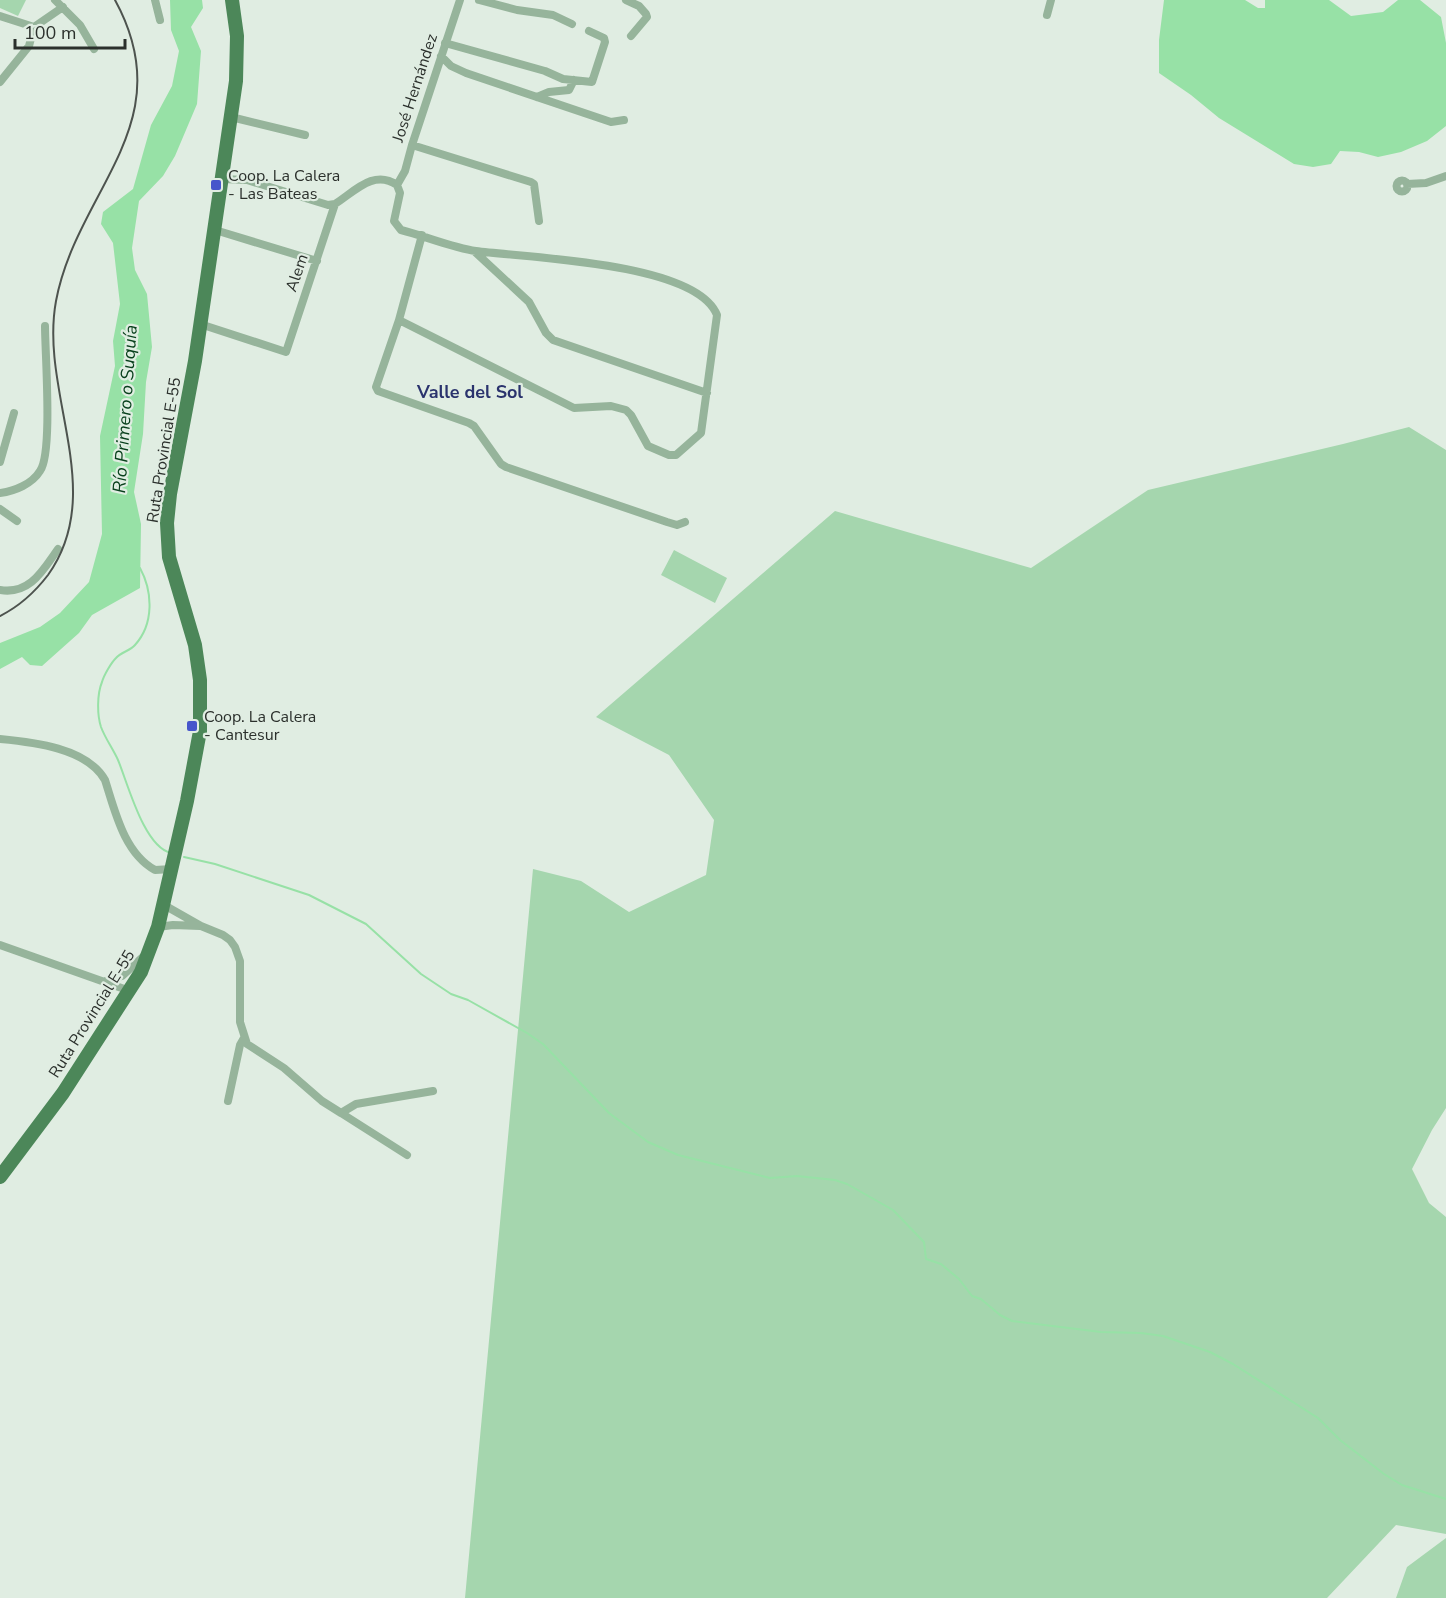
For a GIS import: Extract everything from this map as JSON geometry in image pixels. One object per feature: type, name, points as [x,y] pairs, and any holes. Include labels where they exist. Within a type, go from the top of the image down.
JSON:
[{"type":"main road","name":"Ruta Provincial E-55","points":[[0,1177],[63,1093],[130,991],[151,950],[164,905],[197,749],[201,696],[195,645],[169,557],[167,523],[170,494],[201,324],[231,117],[238,49],[232,0]]},
{"type":"street","points":[[55,0],[80,25],[94,49]]},
{"type":"street","points":[[155,0],[160,20]]},
{"type":"street","name":"José Hernández","points":[[460,0],[405,171],[397,185],[400,193],[394,221],[401,230],[474,251]]},
{"type":"street","points":[[479,0],[517,10],[553,15],[572,24]]},
{"type":"street","points":[[626,0],[639,6],[647,17],[631,36]]},
{"type":"street","points":[[1047,15],[1051,0]]},
{"type":"street","points":[[0,82],[29,45],[34,27],[63,7]]},
{"type":"street","points":[[0,16],[34,27]]},
{"type":"street","points":[[446,43],[534,68],[563,79],[592,82],[605,42],[604,38],[589,31]]},
{"type":"street","points":[[441,56],[458,70],[611,122],[624,120]]},
{"type":"street","points":[[537,97],[549,92],[569,90],[574,80]]},
{"type":"street","points":[[231,117],[306,135]]},
{"type":"street","points":[[412,144],[531,182],[534,184],[540,221]]},
{"type":"street","points":[[1407,184],[1426,183],[1446,176]]},
{"type":"street","points":[[222,179],[247,180],[322,204],[335,204],[374,179],[382,178],[397,185]]},
{"type":"street","name":"Alem","points":[[201,324],[286,352],[335,204]]},
{"type":"street","points":[[215,230],[317,261]]},
{"type":"street","points":[[422,235],[399,320],[376,387],[378,392],[469,423],[474,426],[501,464],[667,522],[677,525],[685,522]]},
{"type":"street","points":[[399,320],[574,408],[611,406],[626,410],[648,446],[669,455],[676,455],[701,433],[717,315],[714,307],[702,297],[670,279],[649,274],[548,257],[474,251]]},
{"type":"street","points":[[474,251],[529,302],[546,333],[553,340],[707,393]]},
{"type":"street","points":[[0,494],[17,489],[32,480],[45,461],[47,440],[45,326]]},
{"type":"street","points":[[0,462],[14,413]]},
{"type":"street","points":[[0,509],[17,521]]},
{"type":"street","points":[[0,590],[13,592],[28,586],[37,578],[58,549]]},
{"type":"street","points":[[0,739],[44,745],[90,763],[105,780],[122,830],[142,860],[155,870],[172,869]]},
{"type":"street","points":[[164,905],[201,926],[223,935],[230,940],[238,953],[241,969],[240,1022],[247,1044],[284,1068],[322,1101],[407,1155]]},
{"type":"street","points":[[158,927],[201,926]]},
{"type":"street","points":[[0,945],[130,991]]},
{"type":"street","points":[[103,982],[122,976],[151,950]]},
{"type":"street","points":[[228,1101],[240,1045],[244,1038]]},
{"type":"street","points":[[341,1113],[356,1104],[433,1091]]},
{"type":"shaded area","points":[[0,0],[26,0],[18,16],[0,8]]},
{"type":"shaded area","points":[[1409,427],[1446,450],[1446,1108],[1412,1169],[1429,1203],[1446,1217],[1446,1534],[1396,1525],[1327,1598],[465,1598],[533,869],[581,881],[629,912],[706,875],[714,820],[669,755],[596,717],[835,511],[1031,568],[1148,490]]},
{"type":"shaded area","points":[[674,550],[727,578],[715,603],[661,575]]},
{"type":"shaded area","points":[[1446,1538],[1446,1598],[1396,1598],[1407,1567]]},
{"type":"water","name":"Río Primero o Suquía","points":[[170,0],[202,0],[203,8],[191,27],[201,51],[197,104],[175,156],[163,176],[139,201],[132,248],[135,270],[147,294],[152,347],[134,492],[141,524],[140,588],[92,615],[79,633],[42,666],[30,665],[22,657],[0,669],[0,643],[40,627],[60,613],[89,582],[102,534],[100,436],[115,366],[113,341],[120,304],[113,243],[101,224],[103,212],[133,189],[151,125],[172,86],[179,51],[171,30]]},
{"type":"water","points":[[1164,0],[1245,0],[1258,8],[1265,8],[1265,0],[1329,0],[1351,16],[1383,12],[1398,0],[1420,0],[1441,17],[1446,43],[1446,126],[1427,141],[1401,152],[1378,157],[1359,152],[1340,151],[1331,164],[1313,167],[1294,164],[1219,118],[1159,73],[1159,40]]},
{"type":"waterway","points":[[140,568],[149,597],[150,608],[146,627],[135,645],[118,656],[106,673],[99,692],[99,717],[101,727],[118,760],[145,827],[161,848],[171,853]]},
{"type":"waterway","points":[[184,857],[215,864],[309,895],[366,924],[421,974],[451,994],[468,1000],[543,1044],[609,1113],[648,1142],[678,1155],[770,1178],[797,1176],[835,1180],[847,1184],[893,1210],[924,1242],[926,1259],[941,1264],[959,1279],[972,1296],[981,1299],[1000,1315],[1012,1321],[1101,1332],[1163,1336],[1210,1352],[1318,1418],[1340,1440],[1384,1474],[1402,1485],[1446,1499]]},
{"type":"railway","points":[[0,616],[26,599],[48,575],[65,543],[72,510],[72,476],[53,336],[56,301],[67,261],[119,155],[132,120],[137,84],[133,44],[115,0]]},
{"type":"place","name":"Coop. La Calera - Las Bateas","points":[[216,185]]},
{"type":"place","name":"Coop. La Calera - Cantesur","points":[[192,726]]},
{"type":"district","name":"Valle del Sol","points":[[470,392]]}]
